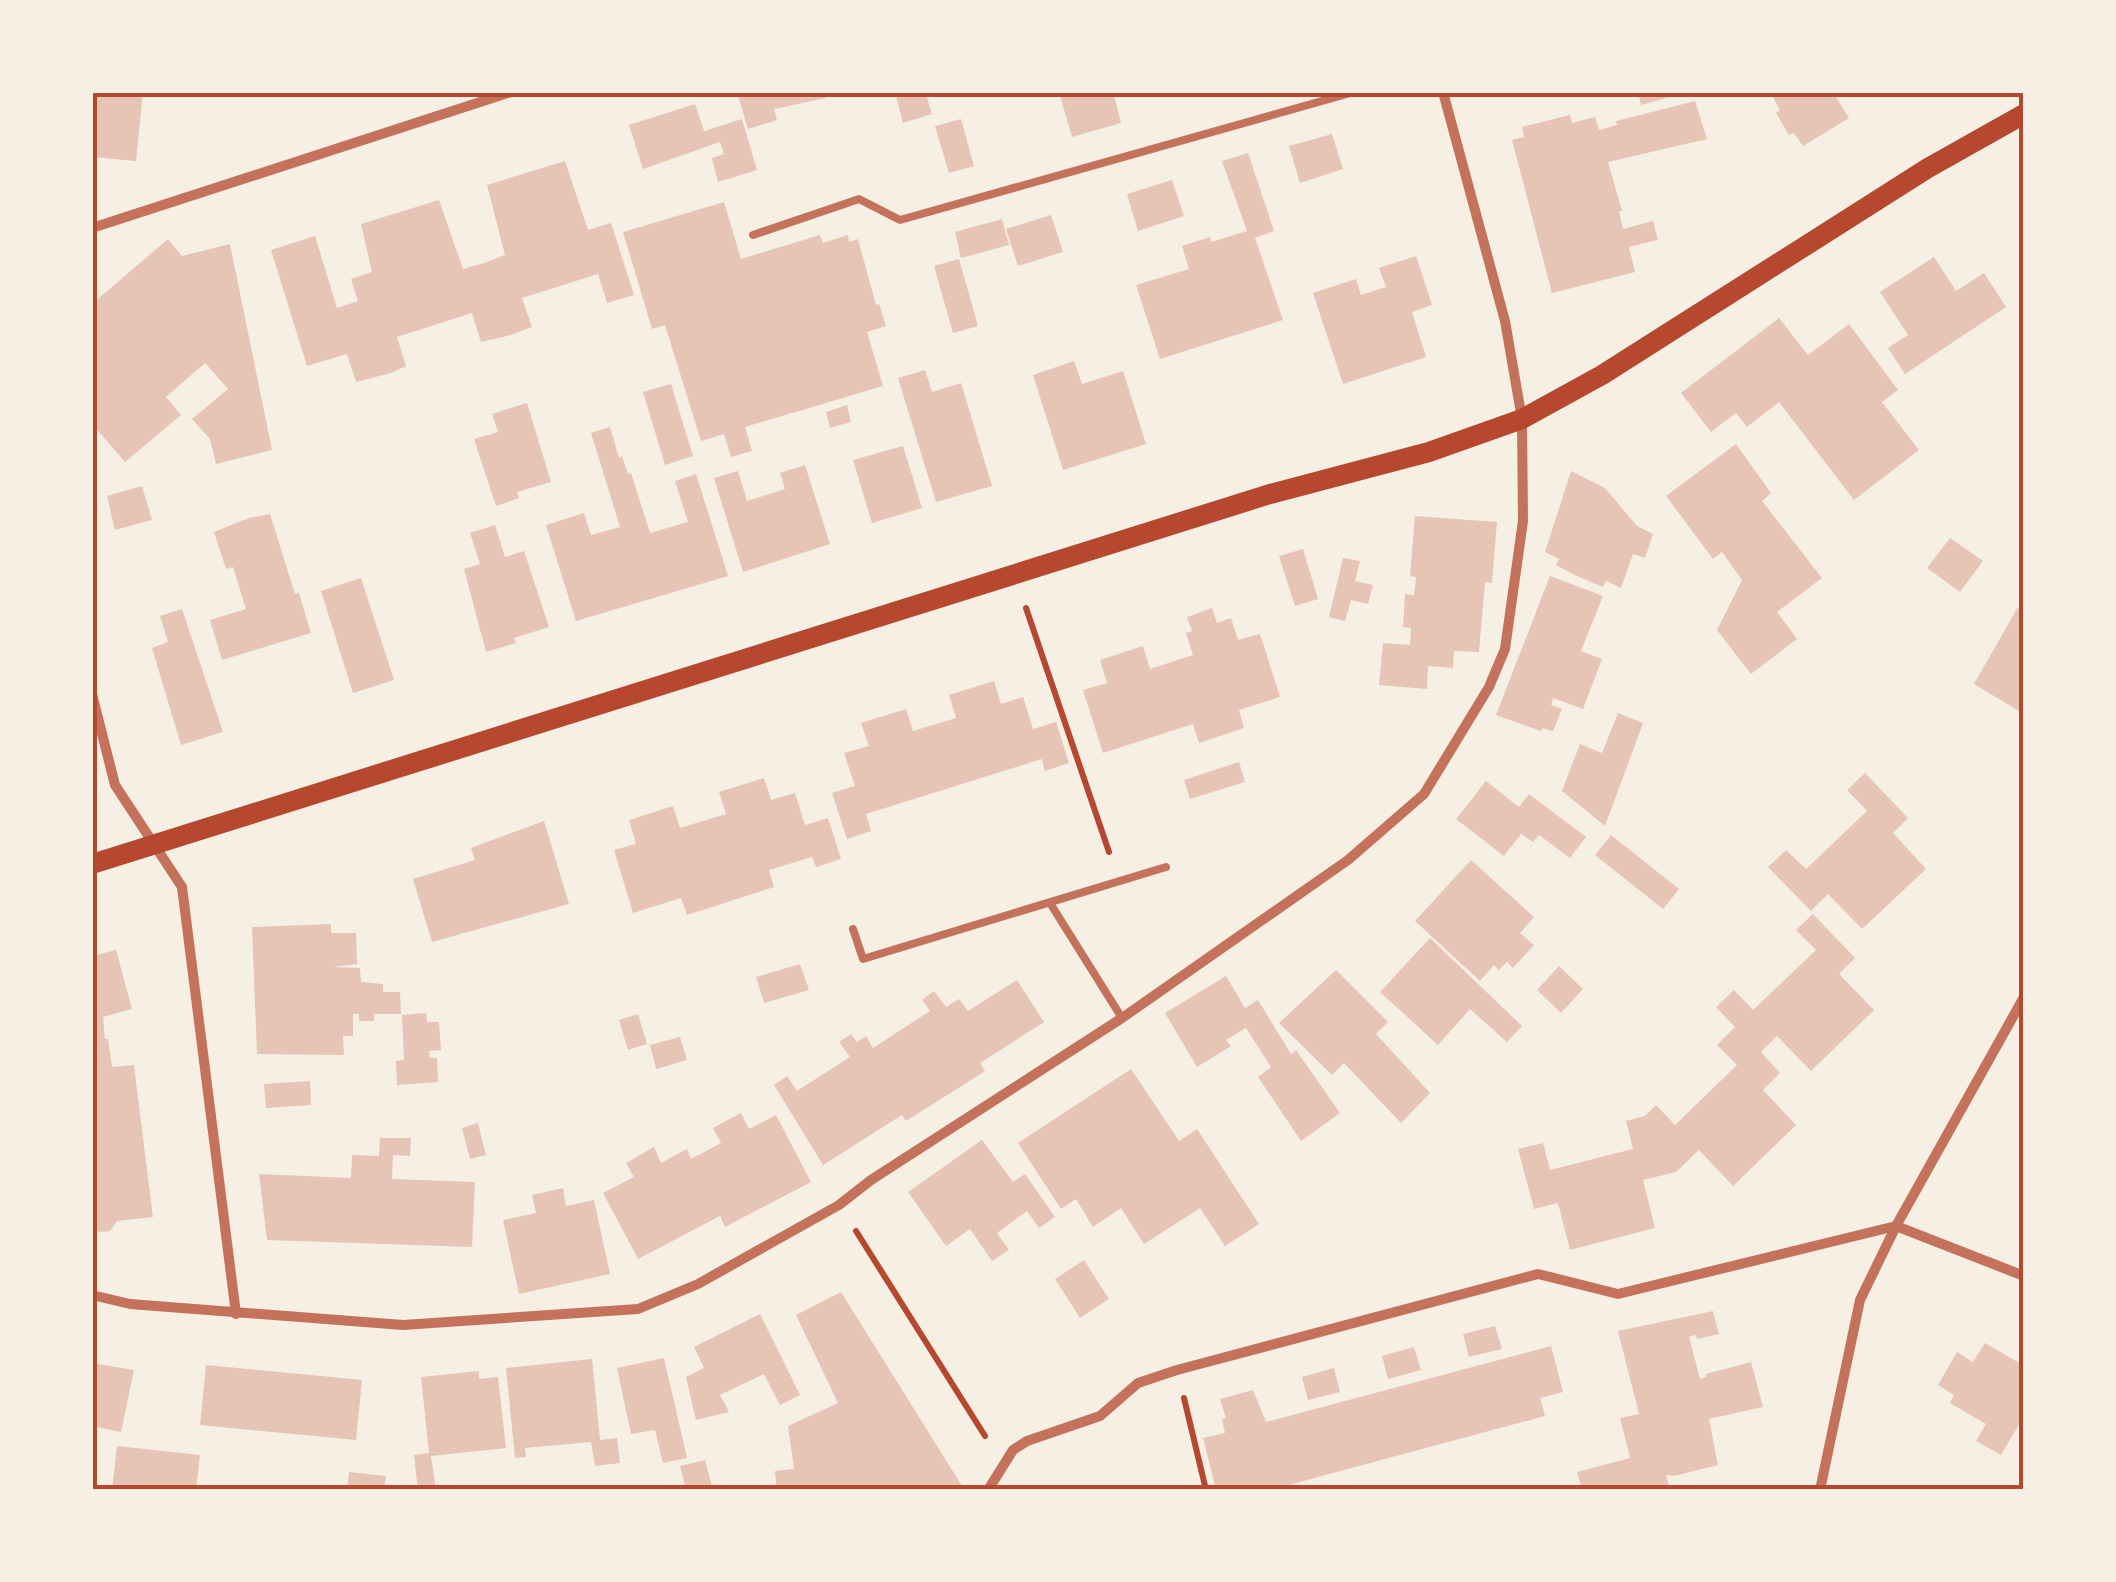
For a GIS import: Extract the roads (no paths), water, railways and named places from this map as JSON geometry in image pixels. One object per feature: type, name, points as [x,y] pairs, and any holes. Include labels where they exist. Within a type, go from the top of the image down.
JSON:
[{"type":"main road","points":[[92,864],[1270,494],[1429,452],[1522,418],[1602,375],[1928,168],[2024,114]]},
{"type":"street","points":[[92,228],[512,92]]},
{"type":"street","points":[[92,1295],[130,1304],[403,1325],[638,1309],[698,1284],[839,1205],[1122,1018],[1348,860],[1424,794],[1489,687],[1506,649],[1523,522],[1522,418],[1505,321],[1444,92]]},
{"type":"street","points":[[92,694],[115,785],[182,887],[236,1314]]},
{"type":"street","points":[[1820,1490],[1860,1300],[1896,1226],[2024,997]]},
{"type":"street","points":[[988,1490],[1013,1450],[1027,1441],[1100,1416],[1138,1383],[1538,1274],[1618,1294],[1896,1226],[2024,1276]]},
{"type":"lane","points":[[754,235],[859,199],[900,220],[1354,92]]},
{"type":"lane","points":[[853,929],[863,959],[1166,867]]},
{"type":"lane","points":[[1050,903],[1122,1018]]}]
